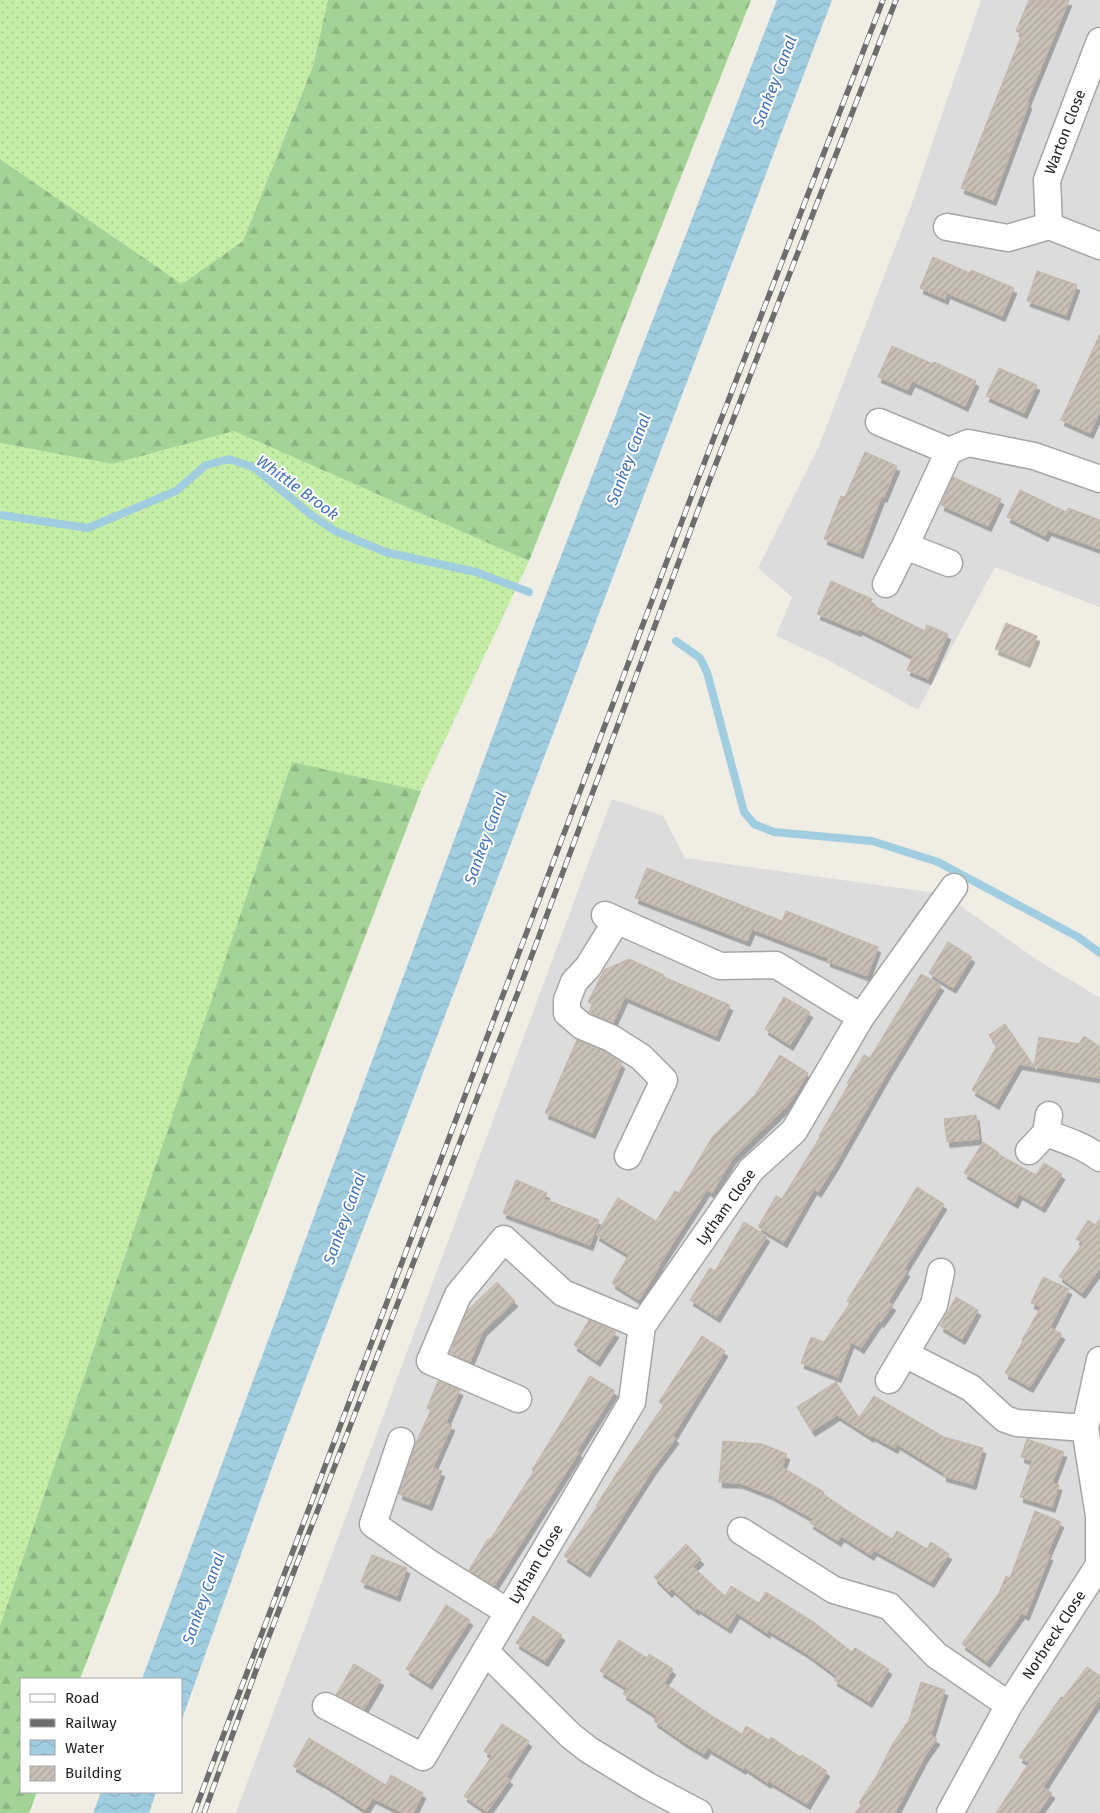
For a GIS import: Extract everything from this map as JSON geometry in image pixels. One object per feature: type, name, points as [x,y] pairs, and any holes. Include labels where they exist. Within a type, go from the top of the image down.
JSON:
[{"type":"street","name":"Warton Close","points":[[1049,226],[1047,180],[1100,41]]},
{"type":"street","points":[[947,227],[1008,238],[1049,226],[1100,246]]},
{"type":"street","points":[[879,422],[949,451]]},
{"type":"street","points":[[886,584],[949,451],[968,443],[1034,456],[1100,479]]},
{"type":"street","points":[[905,546],[949,563]]},
{"type":"street","name":"Lytham Close","points":[[326,1706],[423,1757],[632,1402],[642,1326],[751,1170],[794,1131],[861,1017],[954,887]]},
{"type":"street","points":[[628,1156],[664,1080],[640,1057],[611,1038],[582,1026],[567,1013],[567,1000],[574,982],[588,967],[611,917],[720,966],[776,965],[861,1017]]},
{"type":"street","points":[[1041,1133],[1069,1141],[1100,1158]]},
{"type":"street","points":[[518,1399],[430,1361],[458,1295],[504,1239],[564,1293],[642,1326]]},
{"type":"street","points":[[889,1380],[934,1305],[941,1272]]},
{"type":"street","points":[[905,1354],[971,1388],[1005,1418],[1017,1423],[1086,1428]]},
{"type":"street","name":"Norbreck Close","points":[[950,1813],[1009,1705],[1100,1565],[1099,1516],[1086,1428],[1100,1360]]},
{"type":"street","name":"Lytham Close","points":[[401,1441],[373,1524],[429,1563],[508,1612]]},
{"type":"street","points":[[741,1532],[834,1590],[889,1606],[936,1655],[1009,1705]]},
{"type":"street","points":[[486,1652],[571,1736],[589,1750],[648,1786],[699,1813]]},
{"type":"shaded area","points":[[981,0],[1100,0],[1100,607],[995,567],[918,710],[828,660],[776,636],[792,597],[758,568],[819,446],[911,206]]},
{"type":"shaded area","points":[[612,799],[663,816],[685,858],[943,894],[1042,963],[1100,998],[1100,1813],[236,1813]]},
{"type":"green space","points":[[0,0],[328,0],[313,66],[243,241],[182,284],[0,159]]},
{"type":"green space","points":[[328,0],[751,0],[529,561],[234,431],[112,464],[0,443],[0,159],[182,284],[243,241],[313,66]]},
{"type":"green space","points":[[234,431],[529,561],[421,791],[292,763],[0,1626],[0,443],[112,464]]},
{"type":"green space","points":[[292,762],[421,791],[80,1678],[20,1678],[20,1793],[37,1793],[29,1813],[0,1813],[0,1626]]},
{"type":"water","name":"Sankey Canal","points":[[777,0],[832,0],[274,1462],[182,1719],[182,1678],[142,1678],[530,636]]},
{"type":"water","points":[[101,1793],[156,1793],[149,1813],[93,1813]]},
{"type":"building","points":[[1029,0],[1069,0],[1027,102],[1029,103],[993,200],[961,188],[1022,34],[1016,31]]},
{"type":"building","points":[[933,257],[970,273],[971,270],[1014,288],[1002,316],[947,293],[945,299],[920,288]]},
{"type":"building","points":[[1037,271],[1077,285],[1066,315],[1027,301]]},
{"type":"building","points":[[1100,334],[1100,411],[1090,433],[1061,420]]},
{"type":"building","points":[[892,346],[976,381],[965,406],[912,381],[908,390],[878,377]]},
{"type":"building","points":[[999,368],[1037,385],[1024,413],[986,396]]},
{"type":"building","points":[[865,452],[897,466],[884,497],[882,496],[860,553],[824,539],[841,496],[845,497]]},
{"type":"building","points":[[953,477],[1001,499],[988,526],[941,505]]},
{"type":"building","points":[[1020,490],[1066,512],[1068,508],[1100,520],[1100,549],[1048,530],[1045,536],[1007,517]]},
{"type":"building","points":[[831,581],[872,599],[870,604],[925,631],[927,625],[948,634],[928,679],[907,670],[913,656],[859,629],[858,631],[817,614]]},
{"type":"building","points":[[1006,623],[1037,636],[1027,662],[995,649]]},
{"type":"building","points":[[647,868],[782,921],[786,911],[878,947],[867,976],[827,961],[828,958],[752,929],[747,941],[635,898]]},
{"type":"building","points":[[948,942],[972,957],[953,988],[929,973]]},
{"type":"building","points":[[629,959],[664,975],[664,977],[730,1005],[716,1036],[625,997],[613,1023],[589,1012],[592,1004],[588,1002],[604,970]]},
{"type":"building","points":[[921,974],[941,985],[889,1070],[835,1165],[818,1192],[814,1189],[784,1242],[758,1227],[776,1196],[782,1199],[820,1137],[849,1084],[847,1083],[864,1055],[870,1058]]},
{"type":"building","points":[[784,997],[810,1012],[790,1045],[765,1029]]},
{"type":"building","points":[[1005,1024],[1034,1066],[1039,1037],[1079,1044],[1084,1036],[1100,1047],[1100,1078],[1019,1064],[996,1104],[972,1090],[997,1046],[989,1035]]},
{"type":"building","points":[[577,1040],[604,1051],[622,1063],[592,1133],[545,1113]]},
{"type":"building","points":[[780,1055],[808,1073],[790,1103],[733,1158],[712,1193],[707,1190],[639,1300],[612,1283],[629,1255],[596,1235],[618,1198],[656,1221],[675,1191],[679,1193],[713,1136],[755,1095]]},
{"type":"building","points":[[976,1115],[979,1139],[947,1142],[944,1119]]},
{"type":"building","points":[[983,1142],[998,1154],[1036,1175],[1044,1163],[1062,1174],[1042,1207],[1019,1194],[1015,1203],[964,1173]]},
{"type":"building","points":[[516,1180],[547,1193],[544,1199],[599,1220],[590,1245],[503,1213]]},
{"type":"building","points":[[917,1187],[944,1204],[904,1269],[907,1271],[888,1302],[893,1305],[881,1322],[879,1321],[861,1348],[851,1342],[838,1377],[801,1363],[811,1337],[824,1342],[850,1303],[847,1301]]},
{"type":"building","points":[[1100,1219],[1100,1268],[1082,1293],[1059,1276],[1083,1243],[1076,1239],[1088,1220],[1095,1225]]},
{"type":"building","points":[[744,1222],[767,1236],[717,1317],[690,1300],[710,1268],[715,1271]]},
{"type":"building","points":[[1043,1277],[1069,1289],[1050,1327],[1062,1334],[1030,1387],[1005,1373],[1041,1307],[1031,1303]]},
{"type":"building","points":[[497,1282],[515,1301],[483,1331],[470,1362],[450,1353],[468,1310]]},
{"type":"building","points":[[956,1297],[978,1310],[962,1339],[940,1326]]},
{"type":"building","points":[[589,1320],[616,1332],[597,1361],[574,1345]]},
{"type":"building","points":[[702,1336],[725,1351],[673,1436],[676,1438],[653,1469],[587,1572],[564,1556],[619,1470],[664,1405],[659,1402]]},
{"type":"building","points":[[590,1376],[615,1391],[577,1451],[579,1452],[494,1586],[469,1570],[534,1471],[532,1470]]},
{"type":"building","points":[[438,1381],[460,1390],[446,1423],[452,1425],[433,1468],[442,1471],[429,1505],[399,1494],[415,1445],[431,1410],[427,1408]]},
{"type":"building","points":[[836,1382],[859,1418],[874,1396],[944,1437],[983,1448],[973,1484],[943,1476],[944,1473],[897,1444],[895,1448],[871,1435],[871,1437],[837,1415],[812,1431],[797,1407]]},
{"type":"building","points":[[1027,1439],[1064,1452],[1052,1483],[1059,1485],[1052,1507],[1020,1497],[1032,1461],[1021,1457]]},
{"type":"building","points":[[723,1441],[762,1444],[787,1454],[782,1467],[824,1492],[823,1494],[892,1539],[897,1531],[927,1549],[931,1542],[949,1554],[931,1582],[874,1550],[871,1555],[841,1536],[838,1541],[810,1523],[813,1519],[771,1495],[740,1483],[719,1482]]},
{"type":"building","points":[[1035,1511],[1061,1522],[1047,1554],[1050,1555],[1026,1615],[1022,1613],[987,1662],[962,1644],[999,1593],[1006,1576],[1010,1578]]},
{"type":"building","points":[[686,1544],[701,1559],[693,1567],[725,1596],[731,1586],[759,1603],[766,1592],[815,1623],[852,1652],[855,1648],[889,1669],[869,1702],[834,1680],[837,1676],[806,1653],[768,1630],[767,1633],[737,1613],[728,1628],[697,1608],[696,1610],[672,1589],[669,1592],[654,1577]]},
{"type":"building","points":[[372,1555],[407,1568],[397,1596],[361,1582]]},
{"type":"building","points":[[446,1605],[470,1620],[429,1684],[406,1669]]},
{"type":"building","points":[[533,1616],[562,1635],[545,1661],[516,1643]]},
{"type":"building","points":[[619,1640],[647,1658],[649,1654],[673,1669],[664,1683],[712,1716],[742,1734],[746,1726],[769,1740],[771,1737],[800,1757],[802,1755],[827,1771],[807,1804],[708,1748],[704,1754],[654,1721],[657,1716],[623,1694],[627,1688],[600,1671]]},
{"type":"building","points":[[354,1664],[381,1680],[364,1709],[336,1695]]},
{"type":"building","points":[[1087,1667],[1100,1676],[1100,1698],[1043,1787],[1052,1793],[1038,1813],[996,1813],[1029,1763],[1019,1757],[1061,1697],[1063,1698]]},
{"type":"building","points":[[921,1682],[945,1690],[931,1735],[937,1739],[925,1756],[895,1813],[855,1813],[892,1745],[909,1720]]},
{"type":"building","points":[[502,1724],[529,1741],[506,1777],[510,1779],[487,1812],[464,1796],[492,1756],[484,1751]]},
{"type":"building","points":[[309,1738],[386,1785],[391,1775],[423,1793],[413,1813],[403,1813],[373,1798],[365,1810],[293,1766]]},
{"type":"waterway","name":"Whittle Brook","points":[[0,515],[88,528],[176,491],[206,465],[229,459],[255,468],[310,514],[335,531],[385,552],[476,572],[529,592]]},
{"type":"waterway","points":[[676,641],[700,658],[707,672],[744,812],[754,824],[774,832],[872,841],[938,862],[1078,937],[1100,953]]},
{"type":"railway","points":[[194,1813],[693,492],[883,0]]},
{"type":"railway","points":[[204,1813],[262,1654],[520,987],[703,497],[896,0]]}]
